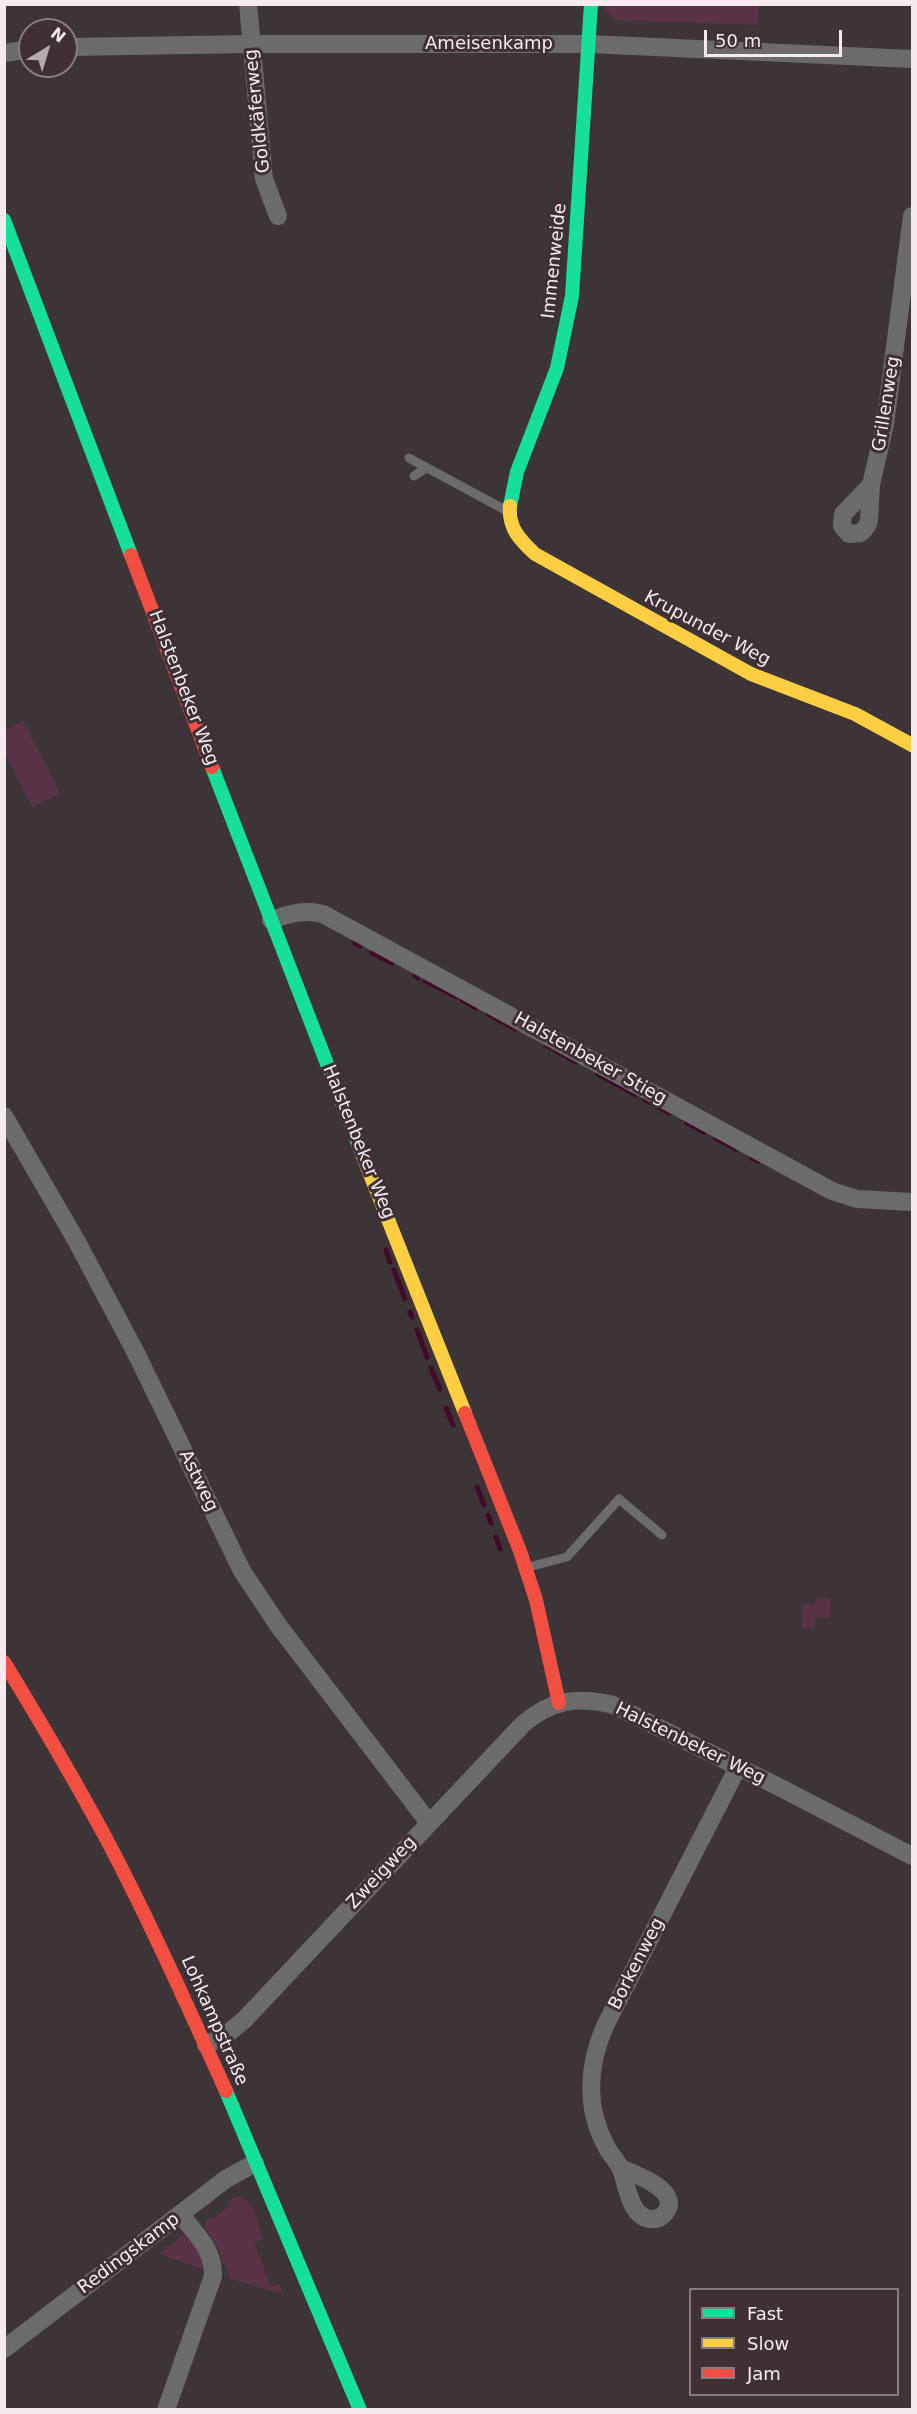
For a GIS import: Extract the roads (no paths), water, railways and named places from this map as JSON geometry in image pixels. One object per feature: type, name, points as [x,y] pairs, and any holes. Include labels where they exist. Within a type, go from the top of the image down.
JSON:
[{"type":"street","name":"Goldkäferweg","points":[[248,4],[264,179],[279,216]]},
{"type":"street","name":"Immenweide","points":[[509,513],[511,493],[517,472],[557,368],[571,307],[591,4]]},
{"type":"street","name":"Ameisenkamp","points":[[78,47],[251,44],[590,44],[912,59]]},
{"type":"street","name":"Grillenweg","points":[[871,485],[879,457],[891,384],[912,216]]},
{"type":"street","name":"Halstenbeker Weg","points":[[4,220],[271,920],[526,1567],[559,1702],[585,1700],[613,1705],[912,1856]]},
{"type":"street","name":"Krupunder Weg","points":[[509,513],[512,528],[522,542],[535,554],[556,567],[752,674],[848,711],[912,745]]},
{"type":"street","name":"Halstenbeker Stieg","points":[[271,920],[311,910],[323,914],[832,1191],[857,1199],[912,1202]]},
{"type":"street","name":"Astweg","points":[[4,1116],[76,1240],[136,1353],[242,1570],[278,1625],[429,1823]]},
{"type":"street","name":"Lohkampstraße","points":[[4,1662],[67,1762],[161,1943],[360,2409]]},
{"type":"street","name":"Zweigweg","points":[[206,2045],[226,2034],[245,2019],[523,1724],[544,1708],[559,1702]]},
{"type":"street","name":"Borkenweg","points":[[620,2168],[606,2146],[595,2118],[591,2098],[591,2074],[595,2049],[738,1767]]},
{"type":"street","name":"Redingskamp","points":[[4,2349],[226,2179],[255,2163]]},
{"type":"street","points":[[166,2409],[213,2276],[214,2265],[211,2254],[180,2214]]},
{"type":"lane","points":[[409,458],[509,513]]},
{"type":"lane","points":[[414,476],[426,468]]},
{"type":"lane","points":[[526,1567],[567,1557],[619,1498],[662,1535]]},
{"type":"waterway","points":[[355,943],[360,946]]},
{"type":"waterway","points":[[372,953],[392,963]]},
{"type":"waterway","points":[[425,981],[457,997]]},
{"type":"waterway","points":[[462,1000],[476,1008]]},
{"type":"waterway","points":[[488,1014],[516,1029]]},
{"type":"waterway","points":[[546,1045],[576,1062]]},
{"type":"waterway","points":[[598,1074],[636,1095]]},
{"type":"waterway","points":[[644,1099],[669,1113]]},
{"type":"waterway","points":[[687,1123],[704,1132]]},
{"type":"waterway","points":[[715,1138],[736,1149]]},
{"type":"waterway","points":[[752,1158],[758,1161]]},
{"type":"waterway","points":[[386,1250],[390,1262]]},
{"type":"waterway","points":[[394,1270],[405,1299]]},
{"type":"waterway","points":[[410,1312],[412,1317]]},
{"type":"waterway","points":[[417,1330],[427,1357]]},
{"type":"waterway","points":[[431,1368],[440,1389]]},
{"type":"waterway","points":[[446,1408],[453,1425]]},
{"type":"waterway","points":[[477,1487],[484,1505]]},
{"type":"waterway","points":[[488,1515],[491,1523]]},
{"type":"waterway","points":[[496,1537],[500,1549]]}]
